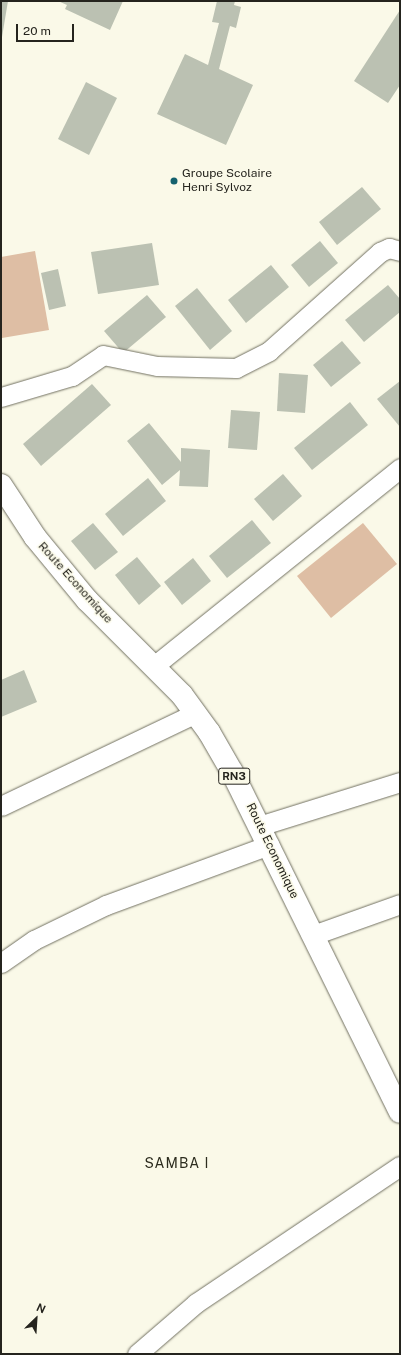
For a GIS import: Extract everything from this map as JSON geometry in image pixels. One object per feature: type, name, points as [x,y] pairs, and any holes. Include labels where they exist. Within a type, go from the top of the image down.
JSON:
[{"type":"highway","name":"Route Economique","points":[[1,485],[35,537],[87,600],[154,666],[196,713],[264,836],[400,1112]]},
{"type":"street","points":[[1,397],[72,376],[103,355],[157,366],[236,368],[269,351],[380,252],[389,248],[400,250]]},
{"type":"street","points":[[154,666],[400,468]]},
{"type":"street","points":[[1,806],[196,713]]},
{"type":"street","points":[[1,963],[34,940],[106,905],[264,836],[400,782]]},
{"type":"street","points":[[313,935],[400,904]]},
{"type":"street","points":[[137,1354],[196,1303],[400,1166]]},
{"type":"shaded area","points":[[35,251],[49,330],[2,338],[1,257]]},
{"type":"shaded area","points":[[363,523],[397,564],[331,618],[297,576]]},
{"type":"building","points":[[1,1],[8,1],[2,37],[1,37]]},
{"type":"building","points":[[58,1],[123,1],[110,30],[65,9],[67,5]]},
{"type":"building","points":[[217,1],[235,1],[234,5],[241,7],[236,28],[230,26],[219,69],[253,85],[226,145],[157,114],[185,54],[208,65],[219,23],[212,22]]},
{"type":"building","points":[[400,10],[400,85],[388,103],[354,81]]},
{"type":"building","points":[[86,82],[117,98],[89,155],[58,139]]},
{"type":"building","points":[[362,187],[381,209],[337,245],[319,222]]},
{"type":"building","points":[[320,241],[338,263],[309,287],[291,265]]},
{"type":"building","points":[[152,243],[159,285],[98,294],[91,252]]},
{"type":"building","points":[[271,265],[289,287],[246,323],[228,300]]},
{"type":"building","points":[[58,269],[66,306],[49,310],[41,273]]},
{"type":"building","points":[[388,285],[400,299],[400,312],[364,342],[345,320]]},
{"type":"building","points":[[197,288],[232,331],[210,350],[175,306]]},
{"type":"building","points":[[147,295],[166,317],[123,353],[104,331]]},
{"type":"building","points":[[342,341],[361,363],[331,387],[313,365]]},
{"type":"building","points":[[279,373],[308,375],[305,413],[277,411]]},
{"type":"building","points":[[400,381],[400,427],[377,399]]},
{"type":"building","points":[[92,384],[111,405],[41,466],[23,444]]},
{"type":"building","points":[[350,402],[368,425],[312,470],[294,448]]},
{"type":"building","points":[[231,410],[260,412],[257,450],[228,448]]},
{"type":"building","points":[[149,423],[181,462],[181,448],[210,450],[208,487],[179,486],[180,470],[162,485],[127,441]]},
{"type":"building","points":[[283,474],[302,496],[273,521],[254,499]]},
{"type":"building","points":[[148,478],[166,501],[123,536],[105,514]]},
{"type":"building","points":[[252,520],[271,543],[227,578],[209,556]]},
{"type":"building","points":[[93,523],[118,552],[95,570],[71,541]]},
{"type":"building","points":[[137,557],[161,586],[139,605],[115,575]]},
{"type":"building","points":[[193,558],[211,581],[182,605],[164,582]]},
{"type":"building","points":[[24,670],[37,702],[1,717],[1,680]]},
{"type":"place","name":"Groupe Scolaire Henri Sylvoz","points":[[174,181]]},
{"type":"district","name":"SAMBA I","points":[[177,1163]]}]
